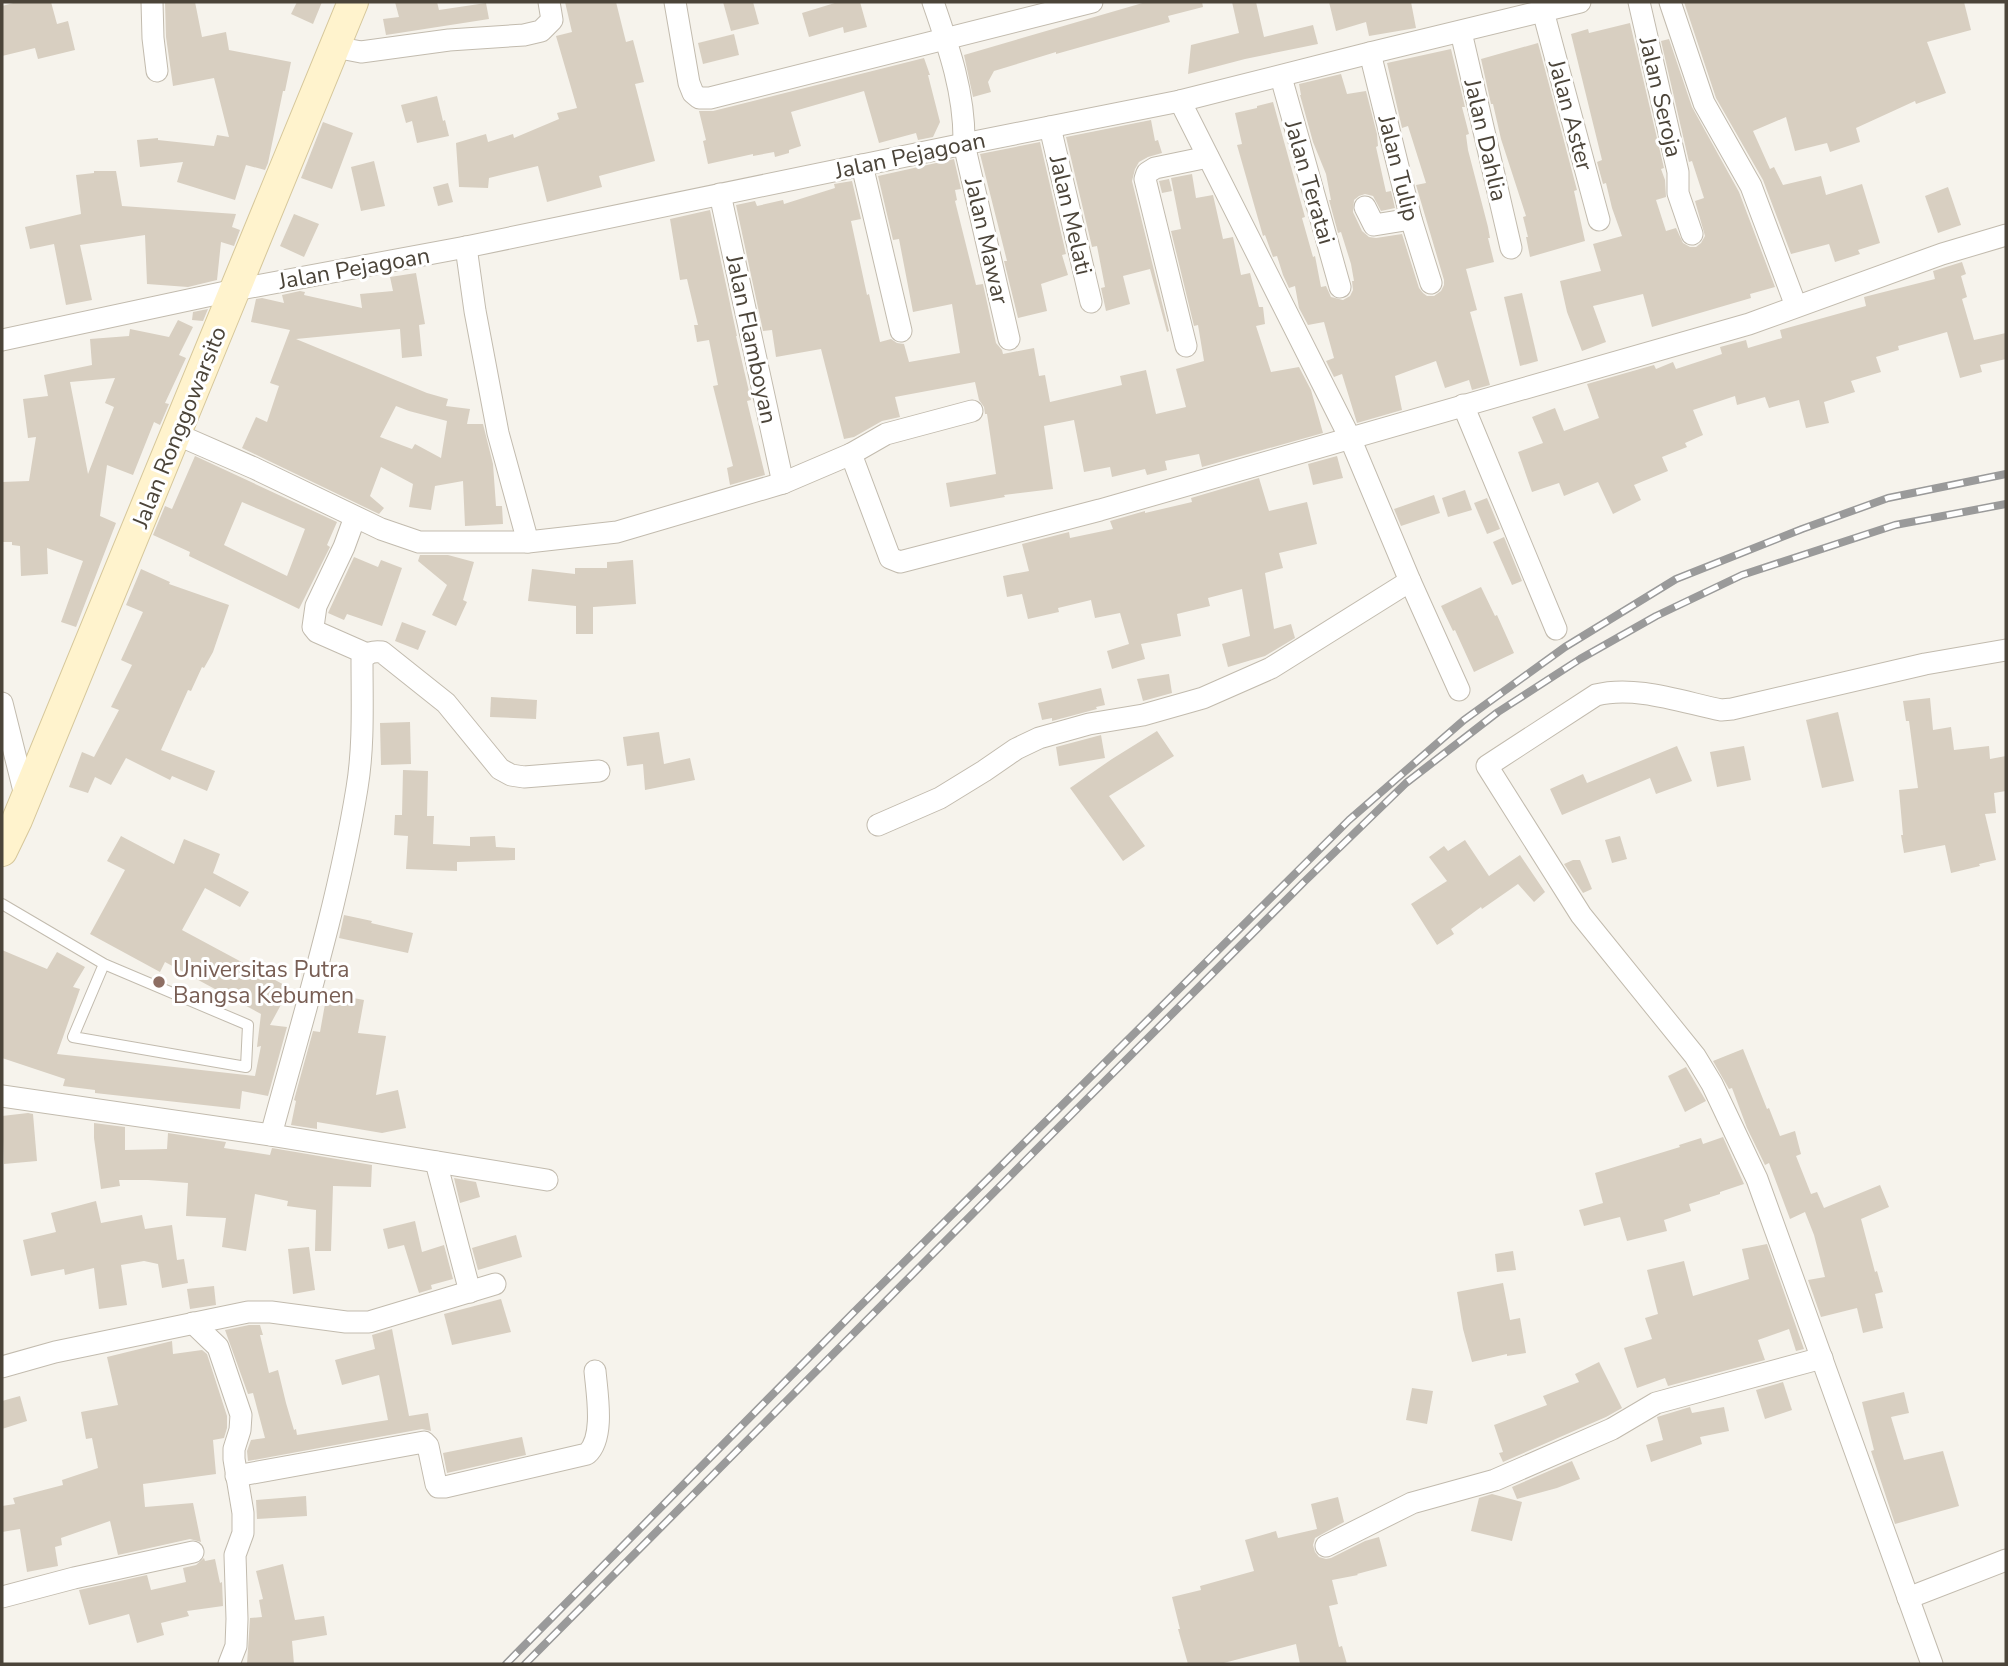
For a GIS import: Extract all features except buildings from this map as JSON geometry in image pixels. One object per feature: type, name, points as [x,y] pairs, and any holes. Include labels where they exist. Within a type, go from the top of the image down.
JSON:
[{"type":"main road","name":"Jalan Ronggowarsito","points":[[2,851],[15,814],[176,434],[353,2]]},
{"type":"street","points":[[152,2],[157,71]]},
{"type":"street","points":[[335,47],[361,52],[449,40],[524,35],[541,31],[552,20],[549,2]]},
{"type":"street","points":[[675,2],[689,83],[693,93],[699,98],[710,99],[1092,2]]},
{"type":"street","name":"Jalan Mawar","points":[[933,2],[960,91],[964,113],[964,144],[1009,339]]},
{"type":"street","name":"Jalan Pejagoan","points":[[2,341],[235,290],[466,247],[1180,102],[1580,2]]},
{"type":"street","name":"Jalan Seroja","points":[[1639,2],[1678,172],[1678,192],[1692,234]]},
{"type":"street","points":[[1670,2],[1704,103],[1751,186],[1796,306]]},
{"type":"street","name":"Jalan Aster","points":[[1543,11],[1599,220]]},
{"type":"street","name":"Jalan Dahlia","points":[[1461,32],[1511,248]]},
{"type":"street","name":"Jalan Tulip","points":[[1370,53],[1411,219],[1431,283]]},
{"type":"street","name":"Jalan Teratai","points":[[1281,77],[1340,286]]},
{"type":"street","points":[[1180,102],[1350,438],[1409,580],[1459,690]]},
{"type":"street","name":"Jalan Melati","points":[[1050,127],[1091,302]]},
{"type":"street","points":[[1186,346],[1145,179],[1147,173],[1155,168],[1208,157]]},
{"type":"street","points":[[862,165],[901,331]]},
{"type":"street","name":"Jalan Flamboyan","points":[[720,194],[783,483]]},
{"type":"street","points":[[1365,207],[1374,225],[1411,219]]},
{"type":"street","points":[[851,454],[890,558],[900,562],[1063,521],[1736,327],[1942,254],[2006,235]]},
{"type":"street","points":[[466,247],[498,433],[528,542]]},
{"type":"street","points":[[1463,405],[1556,629]]},
{"type":"street","points":[[176,434],[381,529],[419,542],[528,542],[617,532],[783,483],[851,454],[887,434],[972,411]]},
{"type":"street","points":[[355,517],[316,606],[313,627],[317,632],[367,654]]},
{"type":"street","points":[[878,825],[940,798],[1016,749],[1039,738],[1089,724],[1143,715],[1203,698],[1271,668],[1409,580]]},
{"type":"street","points":[[1932,1664],[1757,1179],[1712,1084],[1695,1056],[1581,915],[1487,766],[1596,695],[1611,691],[1630,691],[1721,710],[1732,709],[1925,664],[2006,650]]},
{"type":"street","points":[[271,1135],[341,873],[358,785],[362,660],[367,654],[382,652],[446,703],[500,769],[511,775],[524,777],[599,771]]},
{"type":"street","points":[[2,703],[15,814]]},
{"type":"street","points":[[2,1096],[271,1135],[547,1180]]},
{"type":"street","points":[[436,1162],[470,1292]]},
{"type":"street","points":[[2,1367],[55,1352],[248,1312],[369,1322],[495,1284]]},
{"type":"street","points":[[193,1323],[218,1347],[241,1415],[234,1449],[243,1513],[243,1533],[235,1555],[237,1634],[236,1646],[229,1664]]},
{"type":"street","points":[[1326,1546],[1412,1503],[1507,1475],[1612,1429],[1656,1403],[1822,1358]]},
{"type":"street","points":[[236,1476],[424,1442],[428,1446],[436,1484],[438,1487],[445,1487],[587,1454],[594,1447],[597,1431],[595,1371]]},
{"type":"street","points":[[2,1597],[193,1552]]},
{"type":"street","points":[[1908,1598],[2006,1560]]},
{"type":"lane","points":[[2,904],[104,964],[248,1025],[246,1067],[73,1037],[104,964]]},
{"type":"railway","points":[[506,1664],[851,1315],[1349,820],[1464,720],[1565,647],[1676,579],[1888,498],[2006,474]]},
{"type":"railway","points":[[525,1664],[1033,1153],[1406,783],[1498,712],[1580,659],[1656,616],[1742,575],[1895,525],[2006,504]]},
{"type":"place","name":"Universitas Putra Bangsa Kebumen","points":[[159,982]]}]
